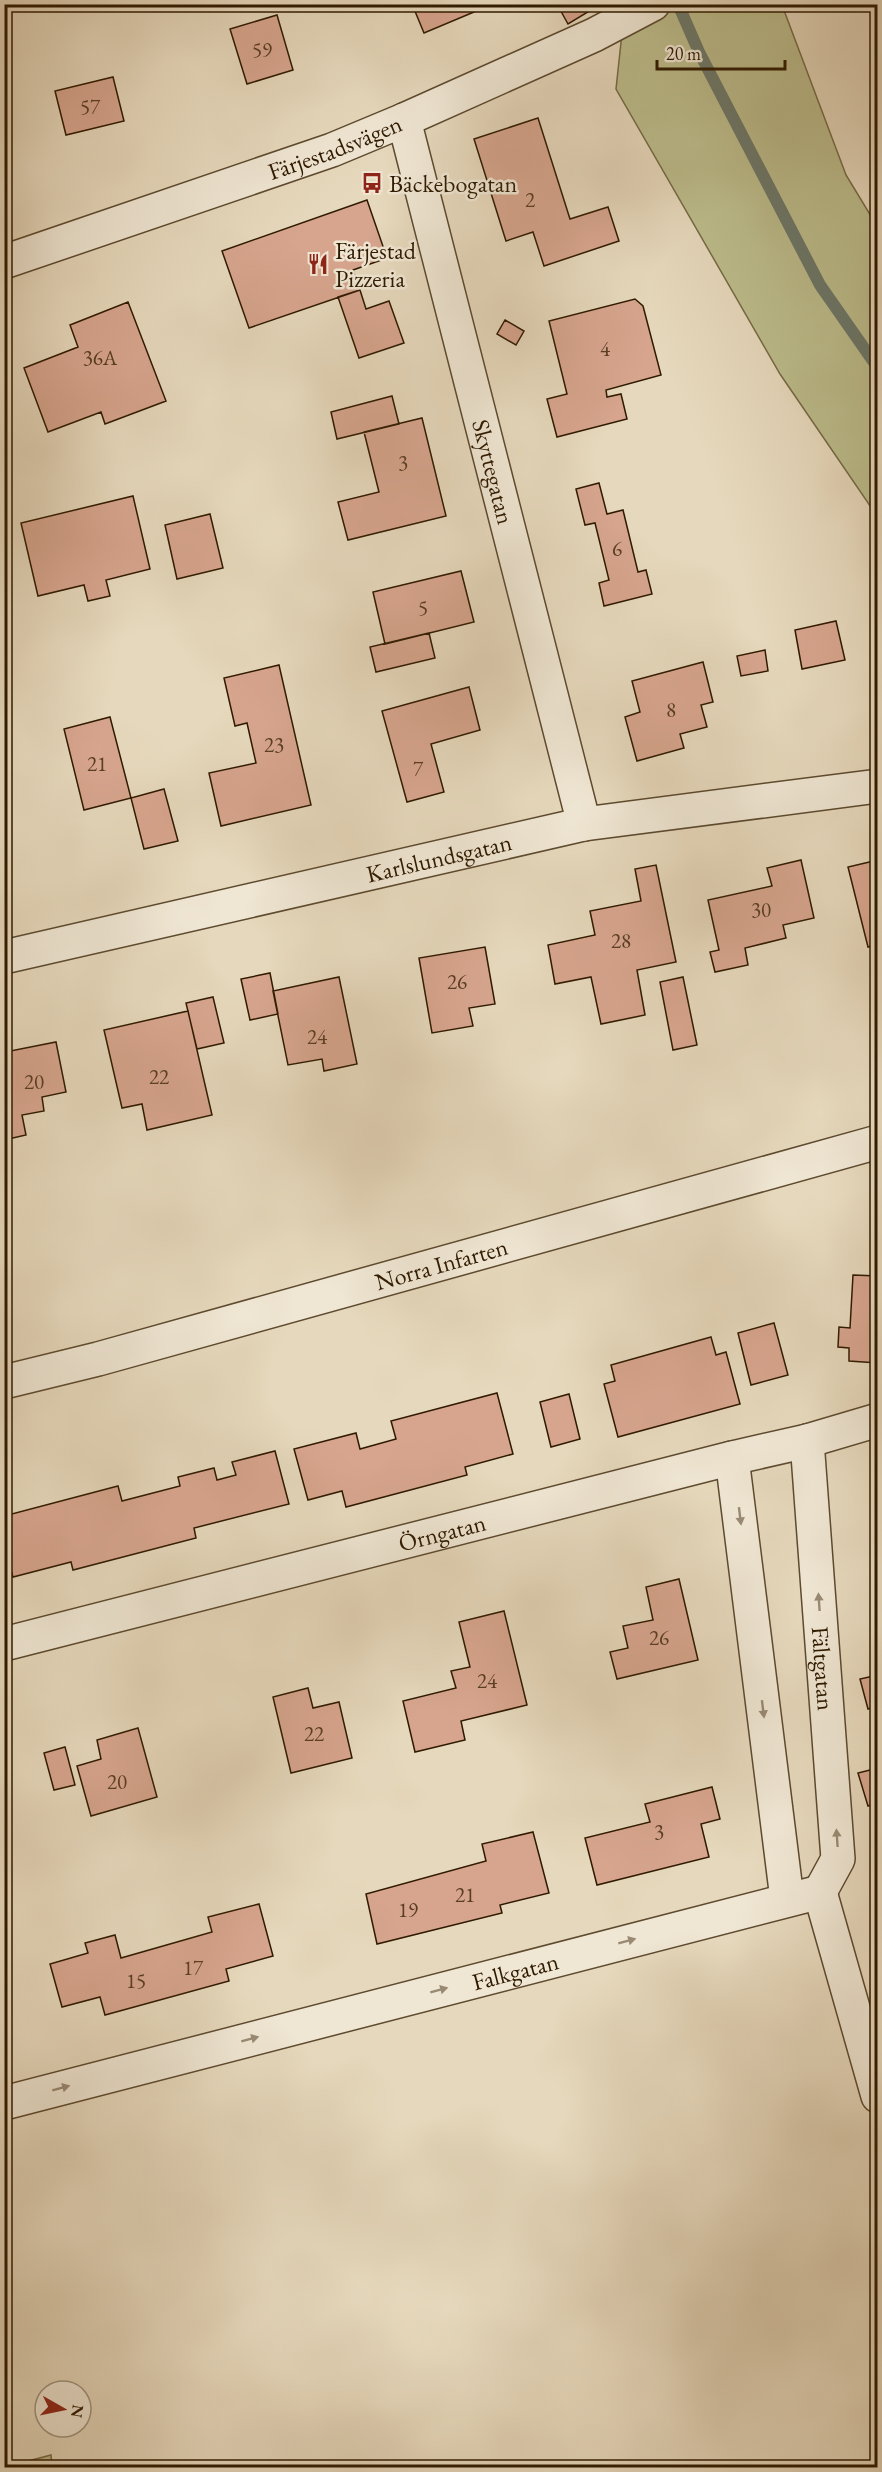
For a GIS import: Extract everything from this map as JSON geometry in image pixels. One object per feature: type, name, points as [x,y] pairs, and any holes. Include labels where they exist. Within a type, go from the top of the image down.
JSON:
[{"type":"street","name":"Färjestadsvägen","points":[[4,262],[332,150],[594,35],[653,4]]},
{"type":"street","name":"Skyttegatan","points":[[404,120],[584,824]]},
{"type":"street","name":"Karlslundsgatan","points":[[4,957],[584,824],[878,786]]},
{"type":"street","name":"Norra Infarten","points":[[4,1382],[110,1356],[878,1142]]},
{"type":"street","name":"Örngatan","points":[[4,1644],[732,1458],[807,1442],[878,1420]]},
{"type":"street","name":"Fältgatan","points":[[807,1442],[838,1859],[820,1892]]},
{"type":"street","points":[[732,1458],[787,1899]]},
{"type":"street","points":[[820,1892],[878,2096]]},
{"type":"street","name":"Falkgatan","points":[[4,2103],[820,1892]]},
{"type":"green space","points":[[625,5],[782,5],[846,175],[877,226],[877,516],[780,374],[616,89]]},
{"type":"green space","points":[[51,2455],[52,2467],[5,2467]]},
{"type":"building","points":[[412,4],[493,4],[424,33]]},
{"type":"building","points":[[557,4],[601,4],[568,24]]},
{"type":"building","points":[[277,15],[293,70],[247,84],[230,29]]},
{"type":"building","points":[[113,77],[124,121],[66,135],[55,91]]},
{"type":"building","points":[[538,118],[570,219],[608,207],[619,241],[544,266],[533,232],[506,241],[474,139]]},
{"type":"building","points":[[367,200],[387,258],[353,270],[360,290],[249,328],[222,251]]},
{"type":"building","points":[[360,290],[366,309],[389,301],[404,343],[359,358],[338,297]]},
{"type":"building","points":[[635,299],[643,306],[661,375],[606,390],[607,397],[621,394],[627,419],[557,437],[547,399],[567,394],[549,321]]},
{"type":"building","points":[[128,302],[166,401],[105,424],[101,412],[48,432],[24,368],[78,347],[70,325]]},
{"type":"building","points":[[505,320],[524,331],[516,345],[497,334]]},
{"type":"building","points":[[392,396],[399,424],[337,439],[331,412]]},
{"type":"building","points":[[422,418],[446,516],[348,540],[338,502],[379,492],[364,432]]},
{"type":"building","points":[[599,483],[607,514],[623,510],[638,572],[646,570],[652,594],[604,606],[599,583],[609,580],[595,523],[585,525],[576,489]]},
{"type":"building","points":[[133,496],[150,569],[106,580],[110,596],[88,601],[84,585],[38,596],[21,523]]},
{"type":"building","points":[[210,514],[223,568],[177,579],[165,525]]},
{"type":"building","points":[[461,571],[474,622],[385,644],[373,592]]},
{"type":"building","points":[[836,621],[845,660],[802,669],[795,630]]},
{"type":"building","points":[[429,633],[435,658],[376,672],[370,647]]},
{"type":"building","points":[[765,650],[768,671],[741,676],[737,656]]},
{"type":"building","points":[[703,662],[713,702],[701,705],[707,727],[680,734],[684,748],[637,761],[625,717],[640,712],[632,681]]},
{"type":"building","points":[[279,665],[311,805],[221,826],[209,773],[256,763],[247,723],[235,726],[224,678]]},
{"type":"building","points":[[469,687],[480,730],[431,744],[444,792],[407,802],[382,711]]},
{"type":"building","points":[[110,717],[131,798],[84,810],[64,729]]},
{"type":"building","points":[[164,789],[178,841],[144,849],[131,798]]},
{"type":"building","points":[[801,860],[814,918],[783,925],[786,938],[745,948],[748,965],[715,972],[710,952],[719,950],[708,900],[772,886],[767,868]]},
{"type":"building","points":[[878,860],[878,945],[868,947],[848,867]]},
{"type":"building","points":[[656,865],[676,962],[637,970],[645,1015],[601,1024],[591,977],[555,984],[548,945],[595,935],[590,911],[641,901],[635,869]]},
{"type":"building","points":[[485,947],[495,1004],[469,1008],[473,1026],[432,1033],[419,958]]},
{"type":"building","points":[[270,973],[278,1014],[250,1020],[241,979]]},
{"type":"building","points":[[339,977],[357,1064],[324,1071],[322,1059],[288,1065],[273,991]]},
{"type":"building","points":[[683,977],[697,1045],[673,1050],[660,982]]},
{"type":"building","points":[[213,997],[224,1043],[197,1049],[186,1003]]},
{"type":"building","points":[[188,1011],[212,1115],[147,1130],[142,1104],[122,1108],[104,1030]]},
{"type":"building","points":[[56,1042],[66,1092],[42,1097],[44,1111],[22,1115],[26,1135],[4,1140],[4,1070],[8,1069],[5,1052]]},
{"type":"building","points":[[853,1275],[878,1276],[878,1363],[849,1361],[849,1348],[838,1347],[839,1327],[850,1328]]},
{"type":"building","points":[[774,1323],[788,1375],[751,1385],[738,1333]]},
{"type":"building","points":[[711,1337],[716,1355],[726,1352],[740,1404],[618,1437],[604,1384],[615,1381],[611,1365]]},
{"type":"building","points":[[497,1393],[513,1454],[465,1467],[467,1475],[346,1507],[342,1491],[308,1500],[294,1449],[356,1433],[360,1449],[396,1439],[391,1421]]},
{"type":"building","points":[[569,1394],[580,1439],[551,1447],[540,1402]]},
{"type":"building","points":[[275,1451],[289,1504],[194,1528],[196,1538],[73,1570],[71,1562],[13,1577],[4,1545],[4,1516],[118,1486],[122,1501],[180,1486],[178,1477],[214,1468],[217,1480],[236,1475],[232,1462]]},
{"type":"building","points":[[679,1579],[698,1660],[617,1679],[610,1652],[628,1648],[623,1626],[653,1620],[646,1587]]},
{"type":"building","points":[[504,1611],[527,1705],[461,1721],[465,1740],[415,1752],[403,1701],[456,1688],[451,1671],[470,1667],[459,1622]]},
{"type":"building","points":[[878,1675],[878,1706],[868,1709],[860,1679]]},
{"type":"building","points":[[308,1688],[313,1708],[339,1702],[352,1758],[291,1773],[273,1697]]},
{"type":"building","points":[[138,1728],[157,1797],[91,1816],[77,1766],[101,1759],[97,1740]]},
{"type":"building","points":[[65,1747],[75,1785],[54,1790],[44,1753]]},
{"type":"building","points":[[878,1768],[878,1803],[868,1806],[858,1773]]},
{"type":"building","points":[[712,1787],[720,1819],[701,1824],[709,1857],[597,1885],[585,1838],[650,1822],[645,1804]]},
{"type":"building","points":[[533,1832],[549,1893],[500,1905],[502,1913],[377,1944],[366,1894],[486,1861],[482,1844]]},
{"type":"building","points":[[259,1904],[273,1956],[226,1969],[229,1981],[105,2015],[100,1997],[62,2007],[50,1964],[88,1953],[85,1943],[115,1935],[121,1958],[212,1932],[208,1917]]},
{"type":"waterway","points":[[678,4],[699,52],[820,285],[878,368]]},
{"type":"place","name":"Bäckebogatan","points":[[372,183]]},
{"type":"place","name":"Färjestad Pizzeria","points":[[318,264]]}]
